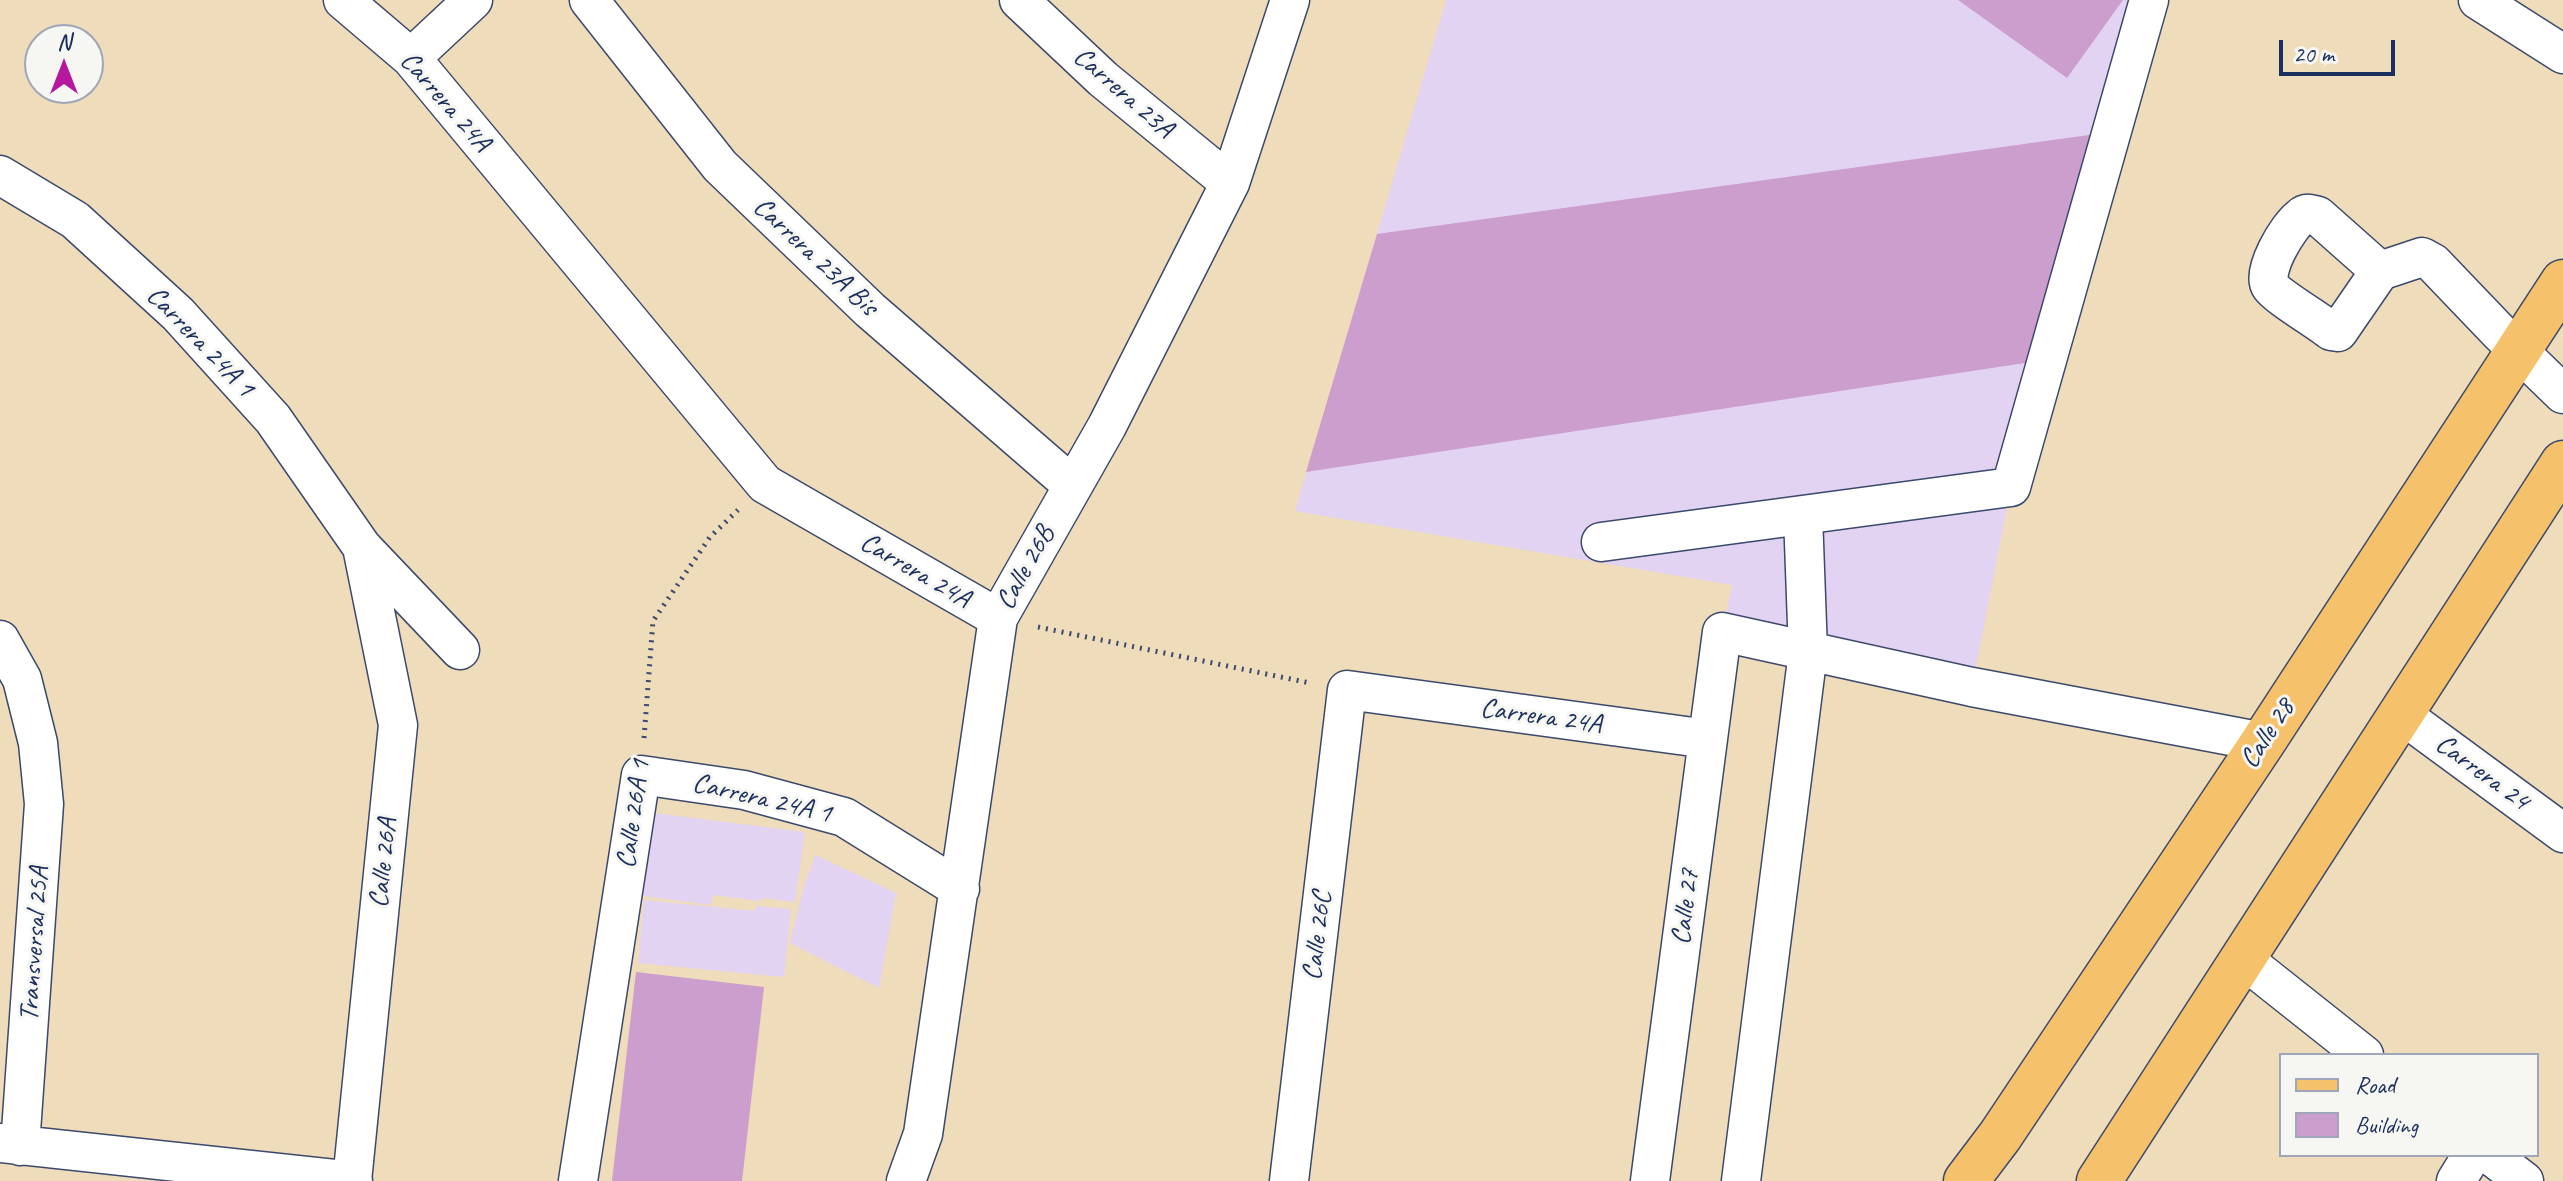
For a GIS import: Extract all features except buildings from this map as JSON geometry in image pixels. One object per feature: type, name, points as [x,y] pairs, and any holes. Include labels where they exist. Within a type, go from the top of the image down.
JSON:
[{"type":"main road","name":"Calle 28","points":[[1966,1181],[2009,1123],[2263,742],[2563,282]]},
{"type":"main road","points":[[2099,1181],[2563,463]]},
{"type":"street","name":"Carrera 24A","points":[[343,0],[411,58],[765,484],[998,618]]},
{"type":"street","points":[[411,58],[473,0]]},
{"type":"street","name":"Carrera 23A Bis","points":[[589,0],[720,166],[870,310],[1072,485]]},
{"type":"street","name":"Carrera 23A","points":[[1019,0],[1103,79],[1230,183]]},
{"type":"street","name":"Calle 26B","points":[[906,1181],[923,1134],[998,618],[1107,426],[1230,183],[1290,0]]},
{"type":"street","points":[[1601,542],[2011,487],[2149,0]]},
{"type":"street","points":[[2478,0],[2563,54]]},
{"type":"street","name":"Carrera 24A 1","points":[[0,175],[75,220],[178,314],[273,419],[362,547]]},
{"type":"street","points":[[2380,271],[2422,257],[2433,263],[2563,394]]},
{"type":"street","points":[[1741,1181],[1808,652],[1803,515]]},
{"type":"street","points":[[362,547],[460,650]]},
{"type":"street","name":"Calle 26A","points":[[353,1181],[398,725],[362,547]]},
{"type":"street","name":"Calle 27","points":[[1650,1181],[1722,632],[1808,652]]},
{"type":"street","name":"Transversal 25A","points":[[0,640],[22,679],[38,743],[44,804],[10,1144]]},
{"type":"street","points":[[1808,652],[1972,687],[2263,742]]},
{"type":"street","name":"Carrera 24A","points":[[1347,690],[1708,739]]},
{"type":"street","name":"Calle 26C","points":[[1289,1181],[1347,690]]},
{"type":"street","name":"Carrera 24","points":[[2401,714],[2563,833]]},
{"type":"street","name":"Carrera 24A 1","points":[[641,775],[744,790],[844,817],[960,889]]},
{"type":"street","name":"Calle 26A 1","points":[[578,1181],[641,775]]},
{"type":"street","points":[[2243,959],[2361,1053]]},
{"type":"street","points":[[10,1144],[353,1181]]},
{"type":"street","points":[[2456,1181],[2471,1157]]},
{"type":"street","points":[[2493,1157],[2524,1181]]},
{"type":"path","name":"Calle 26A 1","points":[[641,775],[653,621],[710,537],[765,484]]},
{"type":"path","name":"Carrera 24A","points":[[998,618],[1347,690]]},
{"type":"shaded area","points":[[1446,0],[2149,0],[2011,487],[1972,687],[1722,632],[1732,585],[1295,511]]},
{"type":"shaded area","points":[[654,813],[805,832],[795,902],[713,895],[711,905],[643,896]]},
{"type":"shaded area","points":[[815,855],[896,893],[879,988],[790,943]]},
{"type":"shaded area","points":[[644,900],[755,911],[756,906],[791,909],[784,977],[638,963]]}]
